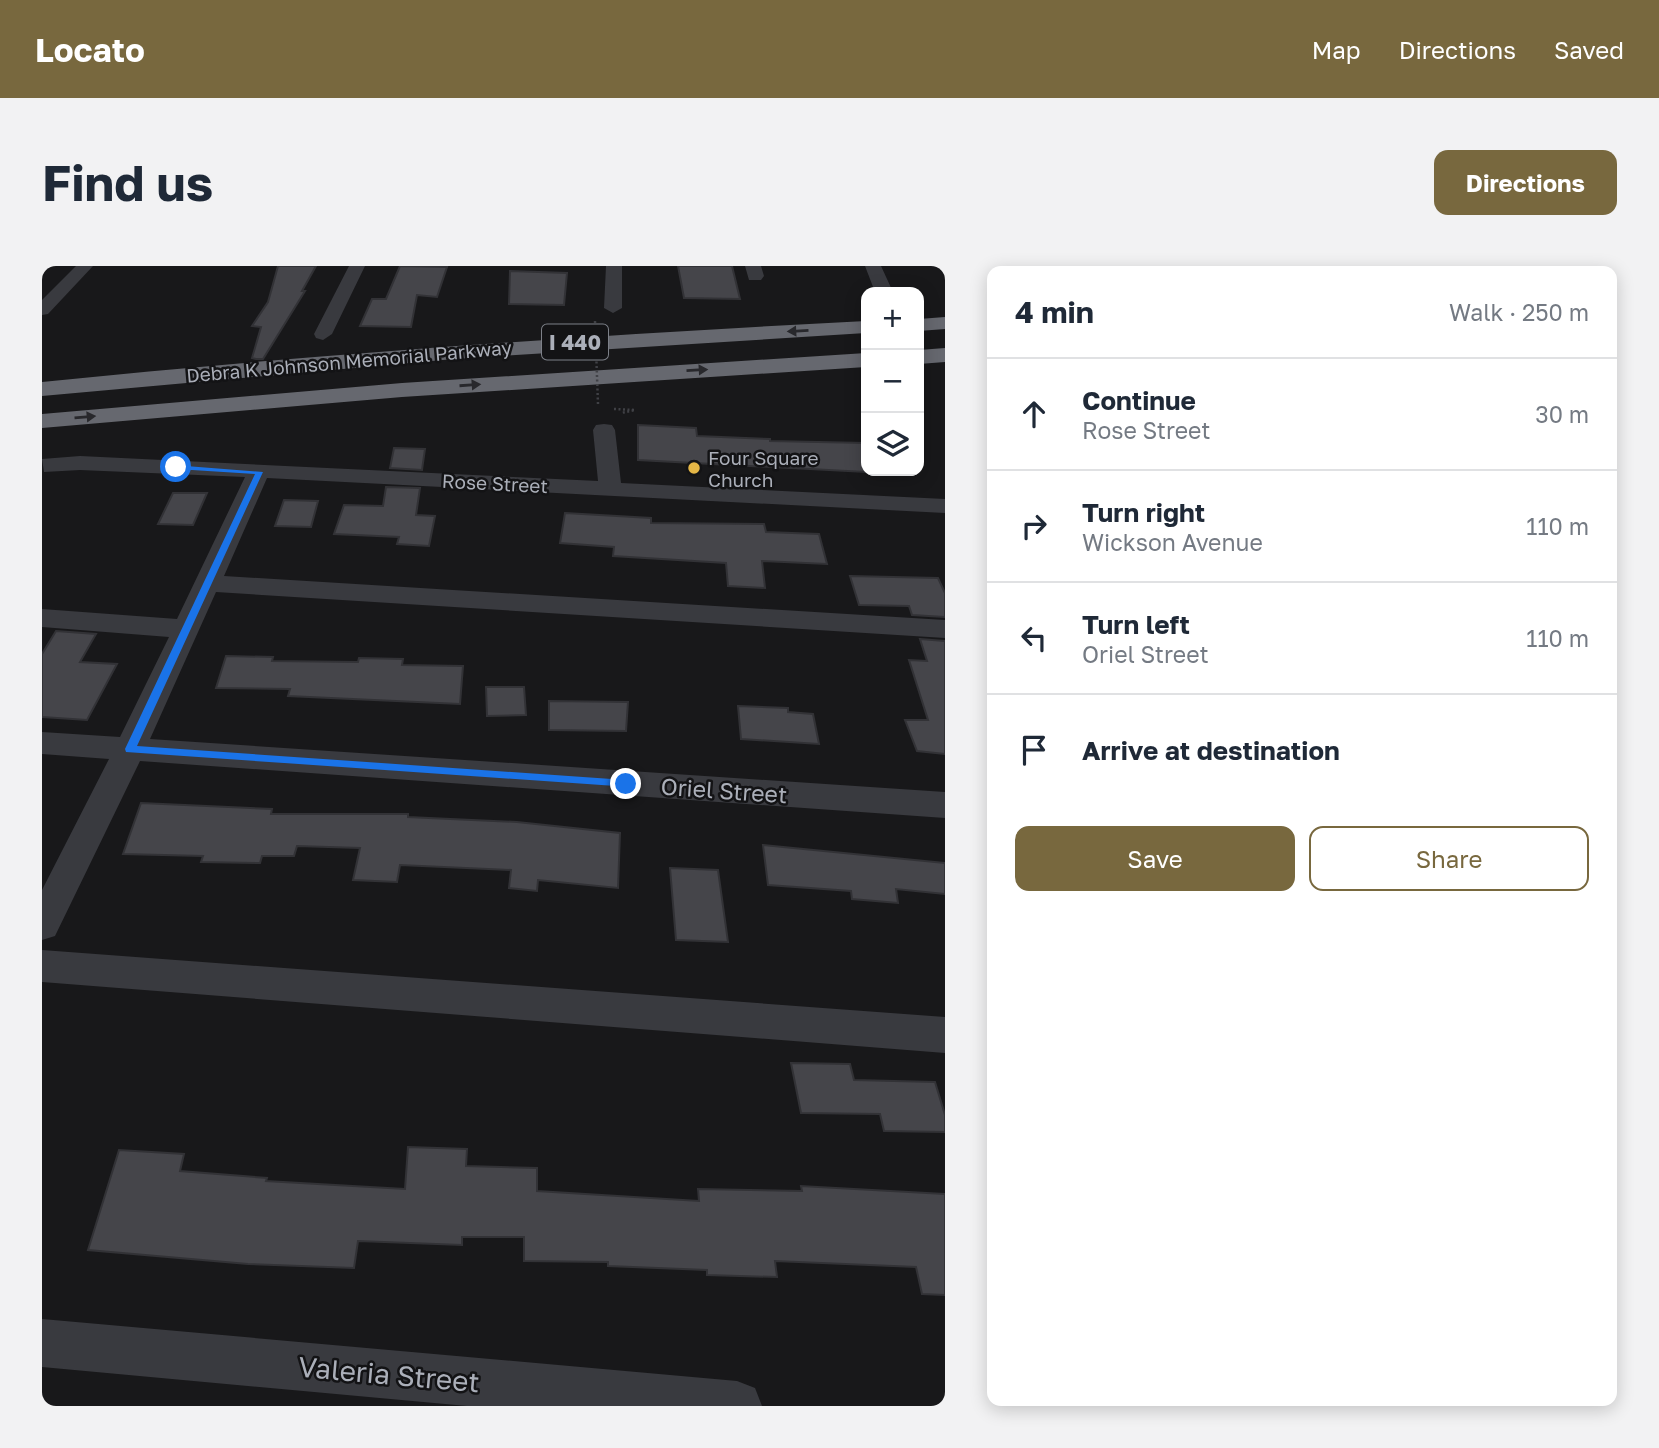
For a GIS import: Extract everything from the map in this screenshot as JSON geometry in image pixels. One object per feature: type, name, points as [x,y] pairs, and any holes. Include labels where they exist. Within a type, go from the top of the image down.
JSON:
[{"type":"highway","points":[[924,325],[945,323]]},
{"type":"highway","name":"Debra K Johnson Memorial Parkway","points":[[42,389],[284,365],[562,343],[861,327]]},
{"type":"highway","points":[[924,356],[945,355]]},
{"type":"highway","name":"Debra K Johnson Memorial Parkway","points":[[42,421],[402,390],[861,360]]},
{"type":"highway","points":[[42,377],[284,365]]},
{"type":"highway","points":[[43,454],[402,390]]},
{"type":"street","points":[[42,310],[85,266]]},
{"type":"street","points":[[323,334],[357,266]]},
{"type":"street","points":[[613,308],[614,266]]},
{"type":"street","points":[[873,266],[882,287]]},
{"type":"street","points":[[604,430],[610,489]]},
{"type":"street","name":"Rose Street","points":[[43,454],[107,464],[945,506]]},
{"type":"street","points":[[42,925],[130,749],[259,472]]},
{"type":"street","points":[[208,583],[945,629]]},
{"type":"street","points":[[42,618],[185,629]]},
{"type":"street","name":"Oriel Street","points":[[42,743],[945,806]]},
{"type":"street","points":[[42,966],[945,1035]]},
{"type":"street","name":"Valeria Street","points":[[42,1343],[737,1406]]},
{"type":"path","points":[[595,321],[598,404]]},
{"type":"building","points":[[278,266],[316,266],[302,291],[305,291],[263,359],[252,358],[261,327],[252,326],[268,302]]},
{"type":"building","points":[[400,266],[447,267],[437,297],[417,295],[411,327],[360,326],[372,299],[386,299]]},
{"type":"building","points":[[678,266],[732,266],[740,299],[684,298]]},
{"type":"building","points":[[510,271],[567,273],[564,305],[509,304]]},
{"type":"building","points":[[638,425],[696,428],[697,436],[861,443],[861,472],[638,460]]},
{"type":"building","points":[[394,448],[425,449],[422,470],[390,468]]},
{"type":"building","points":[[386,487],[420,488],[416,515],[435,516],[429,546],[397,544],[399,537],[334,534],[344,505],[383,506]]},
{"type":"building","points":[[173,493],[207,493],[193,525],[158,524]]},
{"type":"building","points":[[284,500],[318,501],[311,527],[275,526]]},
{"type":"building","points":[[565,513],[651,518],[651,523],[764,524],[766,532],[819,534],[827,564],[762,561],[765,588],[728,586],[726,563],[613,556],[614,547],[560,543]]},
{"type":"building","points":[[850,576],[938,578],[945,593],[945,617],[912,615],[909,606],[859,605]]},
{"type":"building","points":[[56,631],[96,634],[80,662],[117,664],[87,720],[42,717],[42,654]]},
{"type":"building","points":[[920,639],[945,641],[945,754],[917,751],[905,720],[928,720],[909,660],[927,661]]},
{"type":"building","points":[[226,656],[273,657],[272,661],[358,662],[359,658],[403,659],[402,665],[463,666],[460,704],[288,696],[290,689],[216,688]]},
{"type":"building","points":[[486,687],[524,687],[526,715],[487,716]]},
{"type":"building","points":[[549,701],[628,702],[626,731],[549,730]]},
{"type":"building","points":[[738,706],[788,708],[788,712],[813,714],[819,744],[741,739]]},
{"type":"building","points":[[141,803],[272,809],[271,814],[408,814],[408,817],[517,822],[620,833],[618,888],[538,880],[537,891],[509,888],[511,870],[400,865],[397,882],[353,880],[360,848],[297,846],[294,856],[262,856],[260,863],[201,862],[203,856],[123,854]]},
{"type":"building","points":[[763,845],[945,863],[945,894],[896,889],[898,903],[852,899],[851,891],[768,885]]},
{"type":"building","points":[[670,868],[718,870],[728,942],[676,940]]},
{"type":"building","points":[[791,1063],[850,1064],[854,1080],[935,1082],[945,1115],[945,1132],[884,1131],[880,1114],[801,1113]]},
{"type":"building","points":[[408,1147],[467,1149],[466,1166],[537,1168],[537,1191],[699,1201],[698,1189],[802,1191],[801,1186],[945,1194],[945,1295],[922,1294],[916,1267],[775,1261],[777,1277],[707,1275],[707,1270],[608,1266],[608,1262],[524,1261],[524,1237],[462,1237],[462,1245],[358,1241],[354,1268],[248,1264],[88,1250],[119,1150],[184,1154],[180,1171],[267,1178],[266,1181],[405,1189]]},
{"type":"place","name":"Four Square Church","points":[[694,468]]},
{"type":"route","points":[[176,467],[259,472],[130,749],[626,784]]}]
